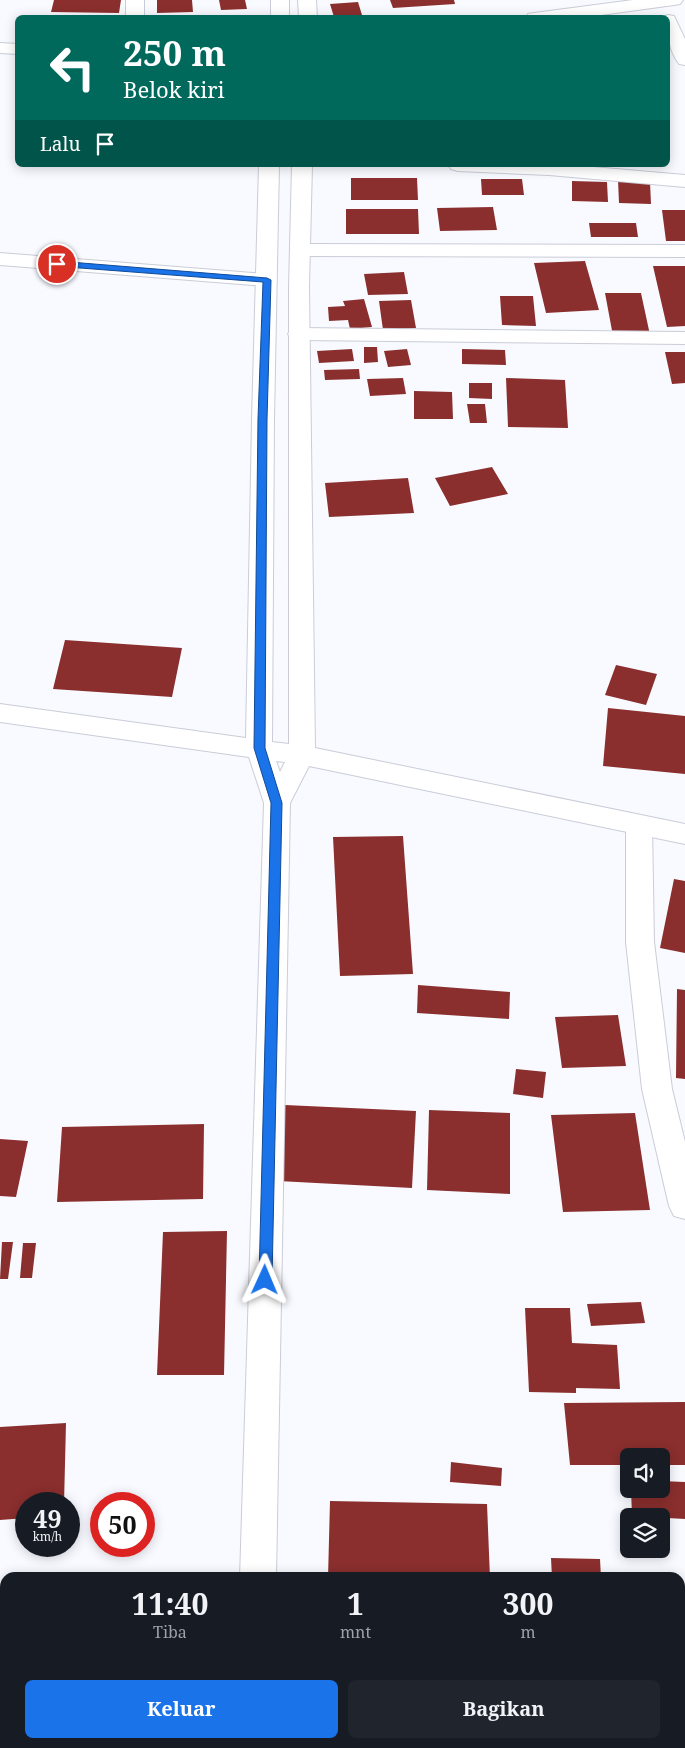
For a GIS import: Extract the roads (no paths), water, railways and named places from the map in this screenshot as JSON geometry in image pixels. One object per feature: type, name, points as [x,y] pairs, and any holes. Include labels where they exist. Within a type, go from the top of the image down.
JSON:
[{"type":"main road","points":[[135,0],[135,15]]},
{"type":"main road","points":[[280,0],[280,15]]},
{"type":"main road","points":[[307,0],[308,15]]},
{"type":"main road","points":[[584,15],[666,10]]},
{"type":"main road","points":[[670,21],[685,60]]},
{"type":"main road","points":[[0,48],[15,49]]},
{"type":"main road","points":[[258,1572],[277,803],[259,748],[263,419],[269,167]]},
{"type":"main road","points":[[277,803],[302,755],[298,287],[301,250],[302,167]]},
{"type":"main road","points":[[519,167],[549,168],[685,181]]},
{"type":"main road","points":[[301,250],[685,252]]},
{"type":"main road","points":[[0,259],[267,280]]},
{"type":"main road","points":[[299,334],[685,338]]},
{"type":"main road","points":[[0,713],[302,755],[685,834]]},
{"type":"main road","points":[[639,824],[640,942],[657,1089],[685,1206]]}]
